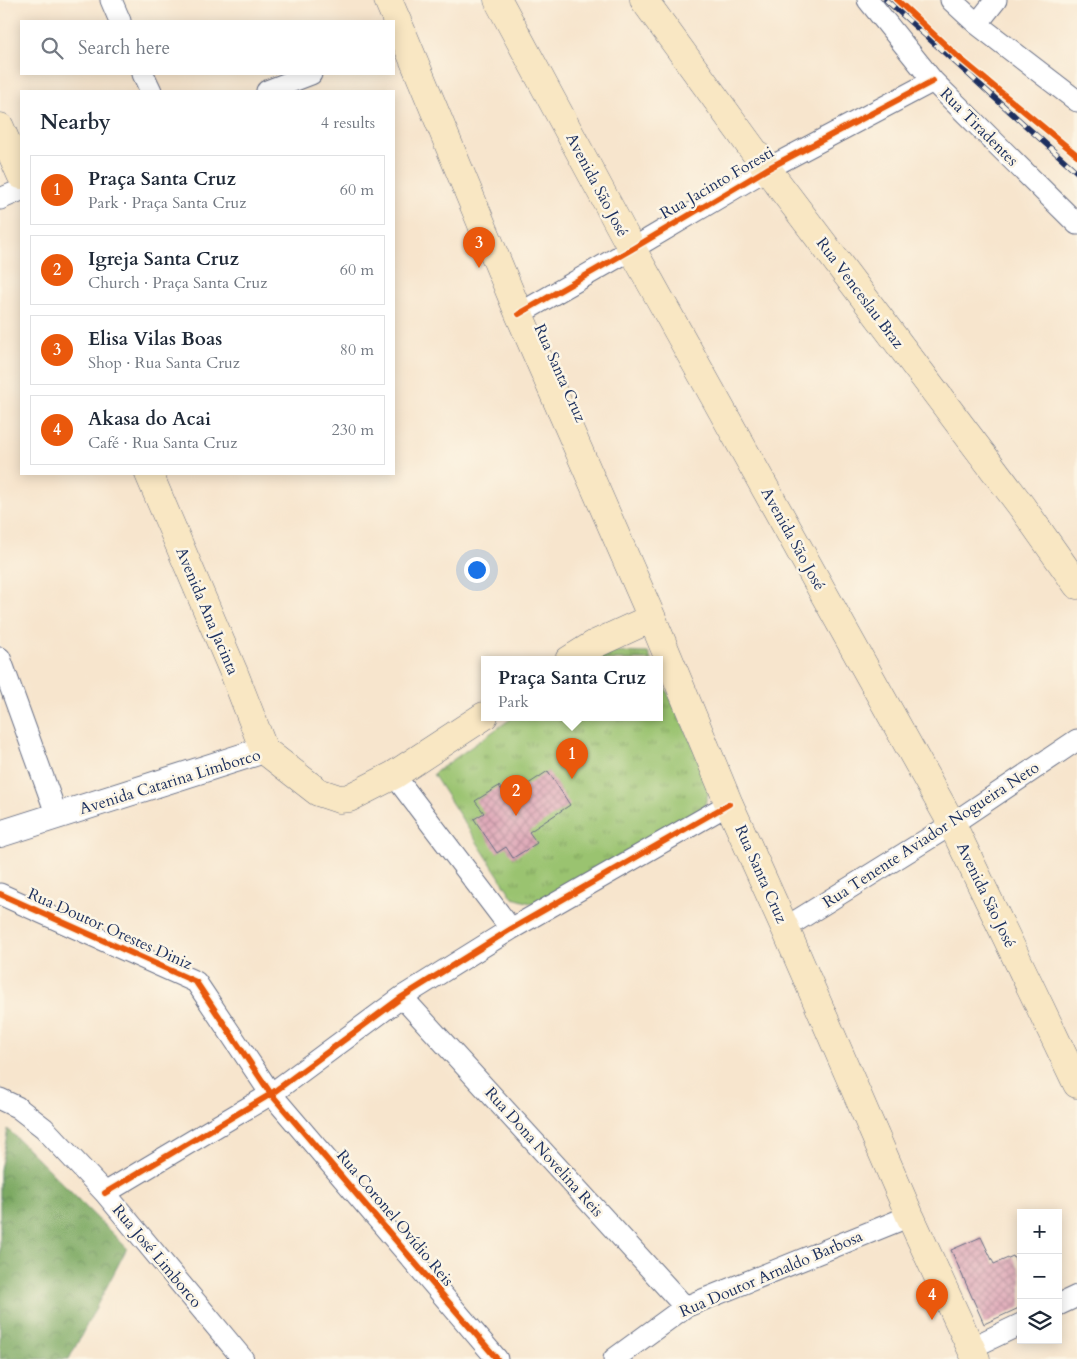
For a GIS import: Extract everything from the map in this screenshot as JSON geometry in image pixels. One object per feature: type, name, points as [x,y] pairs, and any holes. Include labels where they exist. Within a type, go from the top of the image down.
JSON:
[{"type":"main road","name":"Rua Santa Cruz","points":[[388,0],[394,20]]},
{"type":"main road","name":"Avenida São José","points":[[498,0],[632,249],[952,824],[1077,1084]]},
{"type":"main road","name":"Rua Venceslau Braz","points":[[644,0],[767,169],[1016,499],[1077,584]]},
{"type":"main road","name":"Rua Santa Cruz","points":[[395,25],[399,39],[652,618],[729,804],[910,1216],[973,1354]]},
{"type":"main road","points":[[0,127],[20,173]]},
{"type":"main road","name":"Avenida Ana Jacinta","points":[[149,475],[234,673],[264,750]]},
{"type":"main road","points":[[575,656],[593,644],[652,618]]},
{"type":"main road","name":"Avenida Catarina Limborco","points":[[264,750],[318,792],[339,799],[349,798],[394,775],[481,718]]},
{"type":"street","points":[[111,0],[120,20]]},
{"type":"street","name":"Rua Tiradentes","points":[[868,0],[933,81],[1077,224]]},
{"type":"street","points":[[951,0],[977,24],[1077,101]]},
{"type":"street","points":[[977,24],[996,0]]},
{"type":"street","points":[[143,75],[151,90]]},
{"type":"street","points":[[270,90],[308,75]]},
{"type":"street","name":"Rua Jacinto Foresti","points":[[519,314],[767,169],[933,81]]},
{"type":"street","points":[[0,199],[20,190]]},
{"type":"street","points":[[0,658],[57,816]]},
{"type":"street","name":"Rua Tenente Aviador Nogueira Neto","points":[[785,928],[952,824],[1077,740]]},
{"type":"street","name":"Avenida Catarina Limborco","points":[[0,834],[264,750]]},
{"type":"street","points":[[394,775],[511,929]]},
{"type":"street","points":[[104,1193],[272,1094],[402,997],[511,929],[729,804]]},
{"type":"street","name":"Rua Doutor Orestes Diniz","points":[[0,894],[196,982],[272,1094]]},
{"type":"street","name":"Rua Dona Novelina Reis","points":[[402,997],[685,1307]]},
{"type":"street","name":"Rua Coronel Ovídio Reis","points":[[272,1094],[497,1359]]},
{"type":"street","name":"Rua José Limborco","points":[[0,1099],[17,1107],[44,1128],[104,1193],[243,1359]]},
{"type":"street","name":"Rua Doutor Arnaldo Barbosa","points":[[614,1359],[685,1307],[910,1216]]},
{"type":"street","points":[[1062,1303],[1077,1296]]},
{"type":"street","points":[[973,1354],[1017,1326]]},
{"type":"green space","points":[[604,652],[648,653],[649,656],[598,656]]},
{"type":"green space","points":[[663,683],[711,783],[704,808],[534,904],[513,898],[433,774],[508,721],[663,721]]},
{"type":"green space","points":[[8,1129],[127,1248],[69,1359],[0,1359],[0,1170]]},
{"type":"building","points":[[548,771],[570,805],[529,832],[537,843],[513,858],[506,847],[497,853],[474,819],[484,813],[475,801],[499,786],[507,798]]},
{"type":"building","points":[[981,1237],[994,1264],[1013,1256],[1017,1264],[1017,1309],[984,1324],[951,1250]]},
{"type":"railway","points":[[886,0],[1077,172]]},
{"type":"cycle path","points":[[897,0],[957,56],[1077,155]]},
{"type":"cycle path","points":[[519,314],[767,169],[933,81]]},
{"type":"cycle path","points":[[105,1193],[271,1094],[402,997],[511,929],[729,804]]},
{"type":"cycle path","points":[[0,894],[196,982],[271,1094],[497,1359]]},
{"type":"place","name":"Elisa Vilas Boas","points":[[479,268]]},
{"type":"place","name":"Praça Santa Cruz","points":[[572,779]]},
{"type":"place","name":"Igreja Santa Cruz","points":[[516,816]]},
{"type":"place","name":"Akasa do Acai","points":[[932,1320]]}]
